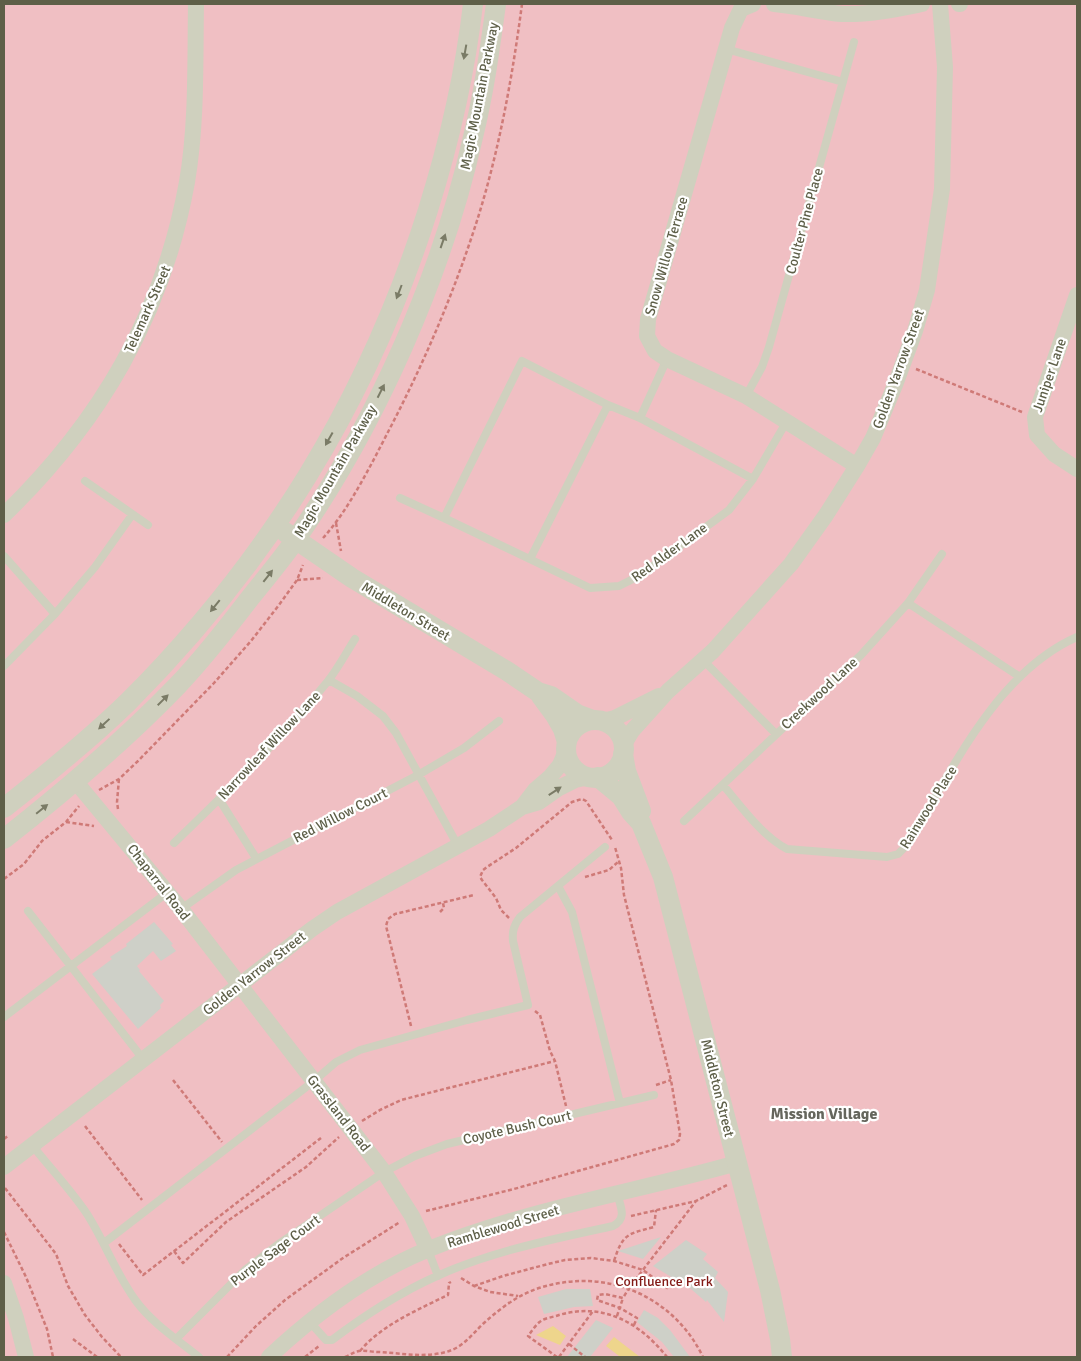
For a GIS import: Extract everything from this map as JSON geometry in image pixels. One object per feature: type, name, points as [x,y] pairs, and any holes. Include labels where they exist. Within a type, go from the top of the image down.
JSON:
[{"type":"street","name":"Telemark Street","points":[[4,515],[38,481],[71,442],[99,404],[144,321],[168,261],[187,181],[191,147],[196,4]]},
{"type":"street","name":"Magic Mountain Parkway","points":[[4,808],[89,738],[128,702],[169,659],[230,587],[276,525],[314,467],[353,396],[387,324],[414,253],[438,177],[457,99],[473,4]]},
{"type":"street","name":"Magic Mountain Parkway","points":[[4,839],[76,782],[142,722],[210,649],[296,540],[354,445],[391,372],[424,295],[451,218],[473,138],[489,58],[496,4]]},
{"type":"street","name":"Snow Willow Terrace","points":[[753,4],[741,9],[732,28],[648,319],[647,336],[655,351],[667,359],[746,396],[857,466]]},
{"type":"street","points":[[774,4],[845,14],[889,11],[922,4]]},
{"type":"street","name":"Golden Yarrow Street","points":[[623,750],[632,731],[668,691],[703,660],[752,609],[791,564],[826,515],[873,438],[903,364],[927,290],[942,189],[945,67],[940,4]]},
{"type":"street","name":"Juniper Lane","points":[[1077,294],[1035,417],[1037,435],[1054,454],[1077,469]]},
{"type":"street","name":"Middleton Street","points":[[276,525],[355,579],[538,692],[551,696],[577,714],[598,721]]},
{"type":"street","name":"Golden Yarrow Street","points":[[598,721],[615,718],[668,691]]},
{"type":"street","name":"Middleton Street","points":[[538,692],[563,729],[566,747]]},
{"type":"street","points":[[598,721],[610,725],[617,731],[623,750],[620,762],[615,770],[607,775],[594,777],[580,774],[573,768],[568,760],[566,747],[570,734],[576,727],[584,722],[598,721]]},
{"type":"street","name":"Golden Yarrow Street","points":[[4,1167],[312,929],[337,912],[489,829],[522,806],[560,765],[566,747]]},
{"type":"street","name":"Middleton Street","points":[[623,750],[632,789],[641,806],[642,822],[664,877],[770,1290],[782,1357]]},
{"type":"street","name":"Middleton Street","points":[[594,777],[621,796],[631,812],[642,822]]},
{"type":"street","name":"Golden Yarrow Street","points":[[522,806],[540,802],[559,788],[575,780],[594,777]]},
{"type":"street","name":"Chaparral Road","points":[[76,782],[168,892],[239,985]]},
{"type":"street","name":"Grassland Road","points":[[239,985],[384,1172],[412,1216],[428,1250]]},
{"type":"street","name":"Ramblewood Street","points":[[270,1357],[309,1322],[346,1294],[388,1269],[428,1250],[478,1230],[737,1163]]},
{"type":"street","points":[[4,1284],[16,1318],[26,1357]]},
{"type":"lane","name":"Coulter Pine Place","points":[[746,396],[762,367],[769,347],[854,42]]},
{"type":"lane","points":[[726,49],[843,82]]},
{"type":"lane","points":[[640,418],[667,359]]},
{"type":"lane","points":[[444,518],[522,361],[608,405],[640,418],[753,479]]},
{"type":"lane","points":[[530,559],[608,405]]},
{"type":"lane","name":"Red Alder Lane","points":[[400,498],[590,588],[619,586],[639,576],[729,510],[753,479],[787,421]]},
{"type":"lane","points":[[85,481],[148,525]]},
{"type":"lane","points":[[4,666],[54,614],[95,567],[132,514]]},
{"type":"lane","name":"Creekwood Lane","points":[[684,821],[860,655],[908,603],[942,554]]},
{"type":"lane","points":[[4,556],[54,614]]},
{"type":"lane","points":[[908,603],[1020,677]]},
{"type":"lane","name":"Rainwood Place","points":[[722,785],[769,837],[787,849],[800,852],[887,857],[898,854],[909,843],[988,713],[1020,677],[1050,652],[1077,637]]},
{"type":"lane","name":"Narrowleaf Willow Lane","points":[[174,843],[220,799],[277,739],[329,680],[355,639]]},
{"type":"lane","points":[[703,660],[776,734]]},
{"type":"lane","points":[[329,680],[357,696],[383,716],[396,732],[458,846]]},
{"type":"lane","name":"Red Willow Court","points":[[181,909],[256,858],[418,775],[464,748],[499,721]]},
{"type":"lane","points":[[220,799],[256,858]]},
{"type":"lane","points":[[104,1243],[314,1082],[336,1062],[360,1050],[467,1020],[528,1006],[512,934],[515,924],[520,917],[605,847]]},
{"type":"lane","points":[[558,886],[572,912],[620,1103]]},
{"type":"lane","points":[[4,1017],[168,892]]},
{"type":"lane","points":[[28,911],[144,1059]]},
{"type":"lane","name":"Coyote Bush Court","points":[[384,1172],[416,1156],[447,1144],[654,1095]]},
{"type":"lane","points":[[32,1145],[86,1212],[104,1243],[118,1273],[136,1302],[199,1357]]},
{"type":"lane","name":"Purple Sage Court","points":[[176,1338],[245,1270],[280,1243],[384,1172]]},
{"type":"lane","points":[[309,1322],[326,1340],[332,1340],[360,1319],[392,1299],[438,1276],[500,1254],[614,1226],[622,1218],[617,1193]]},
{"type":"lane","points":[[428,1250],[438,1276]]},
{"type":"path","points":[[903,364],[1035,417]]},
{"type":"path","points":[[324,537],[336,523],[341,549]]},
{"type":"path","points":[[101,788],[119,778],[175,724],[224,672],[267,621],[297,580],[304,562]]},
{"type":"path","points":[[297,580],[315,579]]},
{"type":"path","points":[[117,802],[119,778]]},
{"type":"path","points":[[227,1357],[256,1326],[285,1300],[358,1248],[412,1216],[424,1211],[635,1156],[674,1144],[679,1140],[680,1134],[671,1080],[624,895],[619,861],[609,834],[590,804],[582,799],[572,802],[516,848],[487,867],[481,874],[482,880],[496,898],[501,910],[515,924]]},
{"type":"path","points":[[4,879],[24,864],[42,841],[66,822],[79,806]]},
{"type":"path","points":[[66,822],[92,825]]},
{"type":"path","points":[[582,878],[609,870],[619,861]]},
{"type":"path","points":[[414,1035],[386,922],[395,914],[474,895]]},
{"type":"path","points":[[440,912],[444,908],[443,903]]},
{"type":"path","points":[[528,1006],[540,1015],[550,1051],[555,1061],[568,1115]]},
{"type":"path","points":[[173,1080],[227,1148]]},
{"type":"path","points":[[85,1126],[149,1208]]},
{"type":"path","points":[[4,1139],[9,1135]]},
{"type":"path","points":[[113,1236],[143,1275],[321,1138]]},
{"type":"path","points":[[622,1218],[696,1201],[731,1183]]},
{"type":"path","points":[[5,1188],[56,1254],[68,1286],[85,1315],[121,1357]]},
{"type":"path","points":[[617,1316],[623,1298],[629,1288],[696,1201]]},
{"type":"path","points":[[614,1261],[624,1237],[654,1227],[656,1210]]},
{"type":"path","points":[[4,1232],[44,1320],[53,1357]]},
{"type":"path","points":[[474,1286],[503,1276],[565,1260],[591,1258],[614,1261],[643,1270],[670,1290]]},
{"type":"path","points":[[360,1351],[369,1340],[409,1315],[448,1295],[449,1282],[462,1278],[474,1286],[490,1292],[520,1296]]},
{"type":"path","points":[[345,1357],[360,1351],[428,1357],[448,1352],[469,1340],[483,1324],[520,1296],[551,1284],[584,1280],[609,1282],[629,1288],[668,1310],[696,1342],[703,1357]]},
{"type":"path","points":[[623,1298],[605,1294],[598,1295],[597,1300],[620,1308],[637,1318],[634,1325]]},
{"type":"path","points":[[593,1311],[558,1357],[528,1336],[541,1321],[571,1312],[593,1311],[617,1316],[634,1325],[656,1344],[667,1357]]},
{"type":"path","points":[[73,1339],[97,1357]]},
{"type":"path","points":[[305,1357],[326,1340]]},
{"type":"path","points":[[569,1344],[585,1357]]},
{"type":"green space","name":"Confluence Park","points":[[4,4],[1077,4],[1077,1357],[4,1357]]},
{"type":"shaded area","points":[[553,1326],[566,1336],[560,1345],[536,1335]]},
{"type":"shaded area","points":[[614,1337],[640,1357],[618,1357],[606,1346]]},
{"type":"building","points":[[154,922],[173,944],[171,945],[176,951],[161,961],[153,951],[137,966],[164,1001],[160,1005],[161,1008],[138,1029],[92,974]]},
{"type":"building","points":[[661,1237],[643,1259],[618,1251]]},
{"type":"building","points":[[686,1240],[707,1254],[703,1259],[718,1272],[715,1278],[728,1292],[724,1322],[707,1300],[706,1302],[684,1283],[653,1266]]},
{"type":"building","points":[[566,1289],[590,1289],[593,1306],[574,1307],[544,1314],[538,1297]]},
{"type":"building","points":[[644,1310],[658,1318],[670,1330],[690,1357],[674,1357],[662,1342],[637,1322]]},
{"type":"building","points":[[596,1320],[613,1328],[590,1357],[567,1357]]},
{"type":"district","name":"Mission Village","points":[[824,1113]]}]
